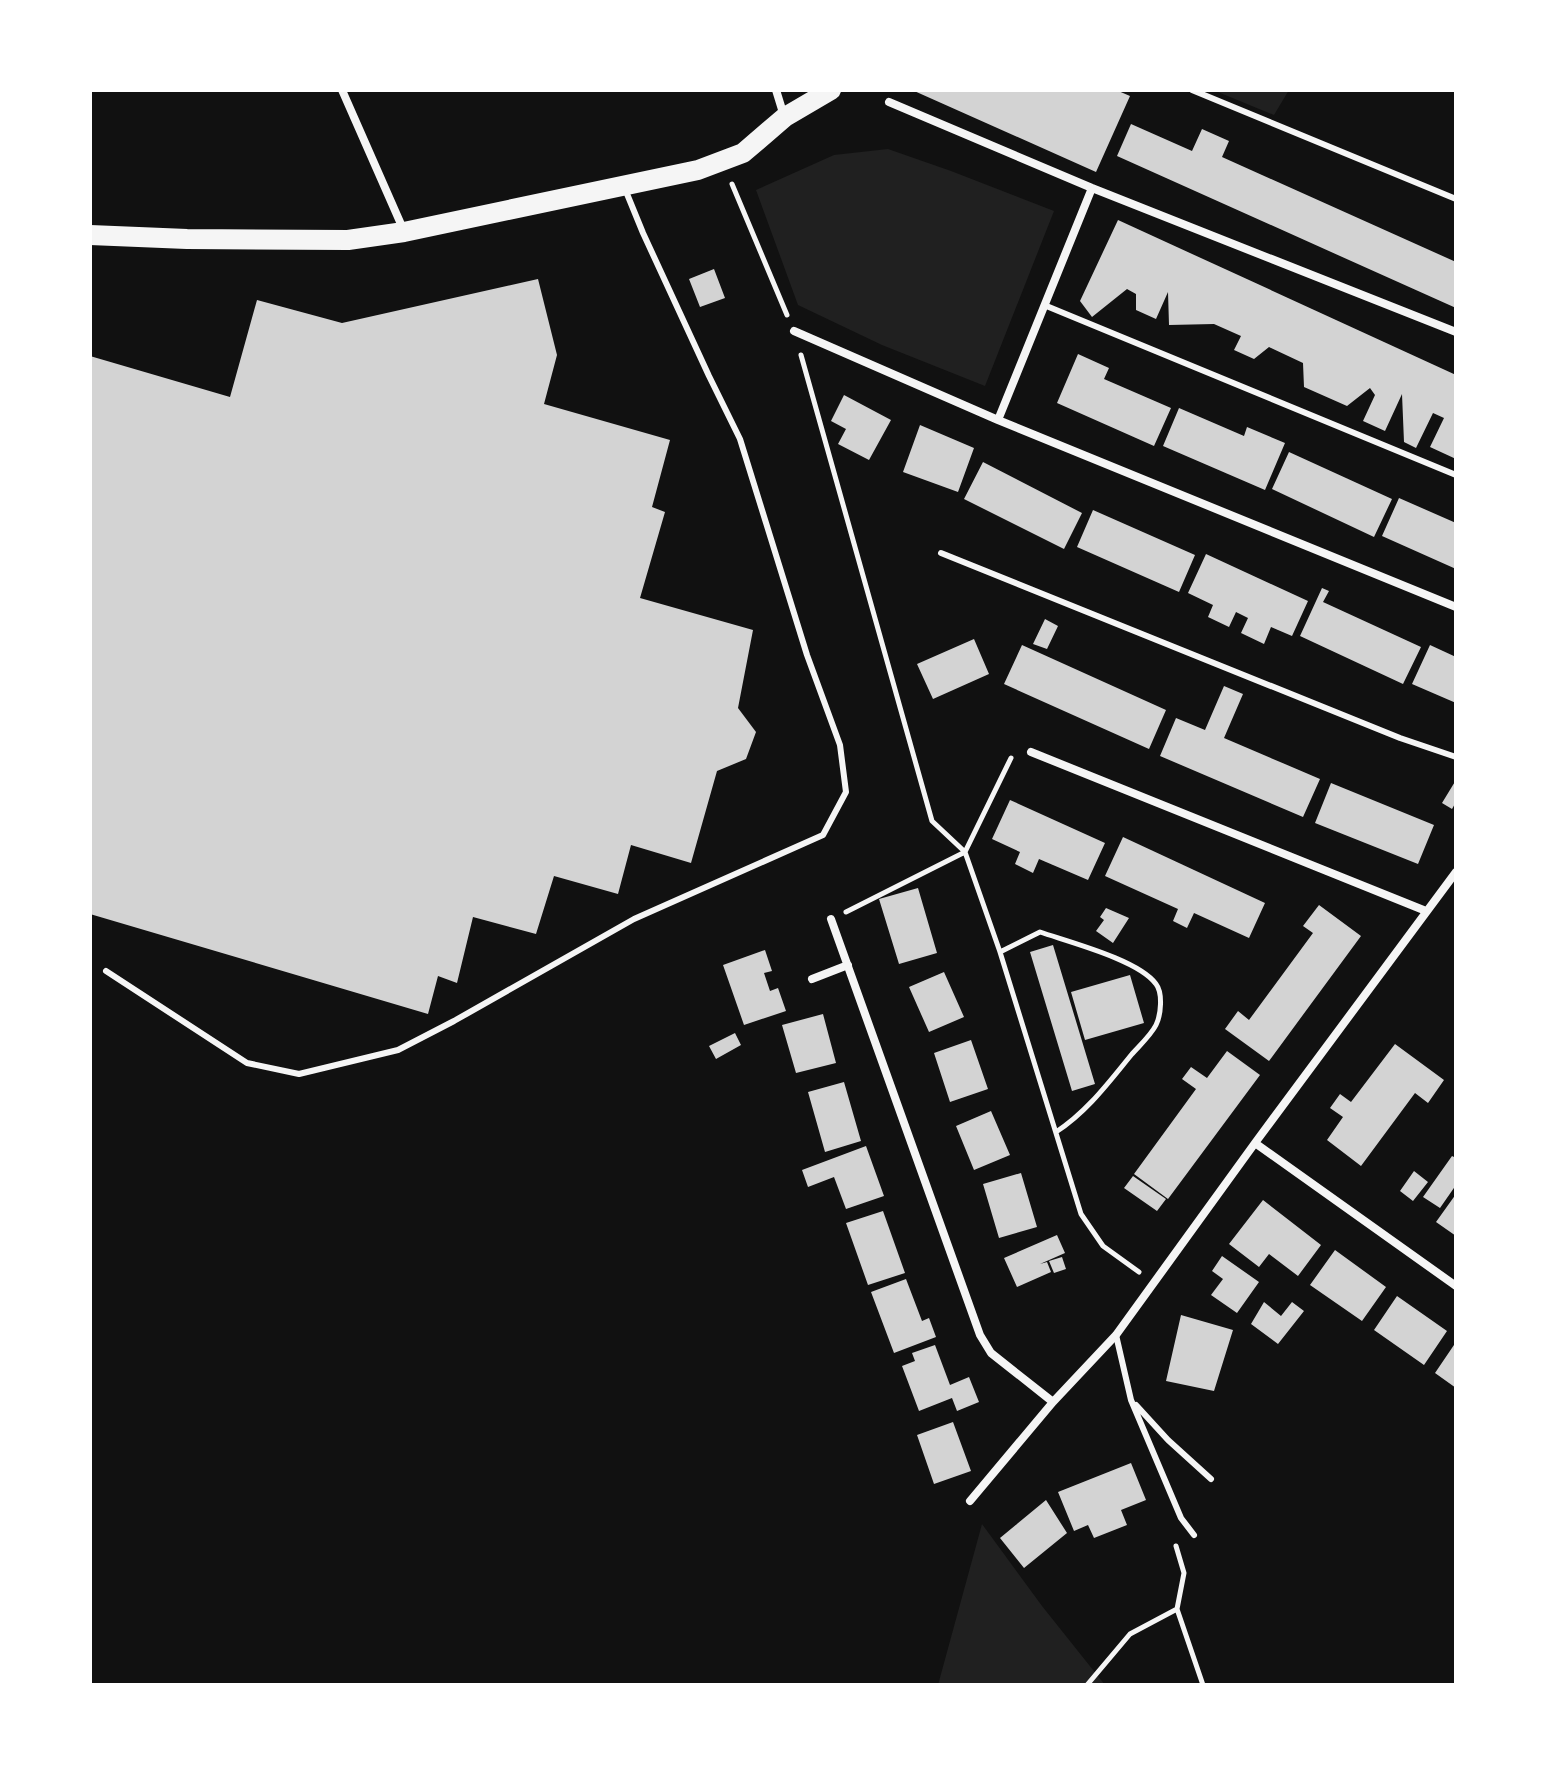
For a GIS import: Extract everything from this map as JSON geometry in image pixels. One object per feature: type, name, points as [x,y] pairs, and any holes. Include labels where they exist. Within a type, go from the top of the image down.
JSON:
[{"type":"main road","points":[[90,235],[348,240],[404,232],[698,170],[743,153],[785,117],[831,90]]},
{"type":"street","points":[[342,90],[404,232]]},
{"type":"street","points":[[776,90],[785,117]]},
{"type":"street","points":[[889,102],[1092,188],[1456,332]]},
{"type":"street","points":[[998,420],[1092,188]]},
{"type":"street","points":[[794,331],[998,420],[1456,607]]},
{"type":"street","points":[[1031,752],[1426,911]]},
{"type":"street","points":[[970,1501],[1053,1402],[1116,1335],[1426,911],[1454,879]]},
{"type":"street","points":[[831,919],[980,1335],[991,1353],[1053,1402]]},
{"type":"street","points":[[812,979],[848,965]]},
{"type":"street","points":[[1255,1143],[1456,1286]]},
{"type":"lane","points":[[1192,90],[1456,199]]},
{"type":"lane","points":[[106,971],[247,1063],[299,1074],[398,1050],[634,919],[823,835],[846,792],[840,745],[807,655],[740,439],[682,319],[624,186]]},
{"type":"lane","points":[[1044,305],[1456,475]]},
{"type":"lane","points":[[941,553],[1400,738],[1456,757]]},
{"type":"lane","points":[[1116,1335],[1131,1400],[1181,1518],[1194,1535]]},
{"type":"lane","points":[[1131,1400],[1168,1440],[1211,1479]]},
{"type":"path","points":[[722,161],[794,331],[932,821],[965,852],[1000,952],[1081,1214],[1103,1246],[1153,1283]]},
{"type":"path","points":[[831,919],[965,852],[1017,747],[1031,752]]},
{"type":"path","points":[[1000,952],[1040,932],[1118,959],[1145,973],[1158,986],[1160,1007],[1156,1025],[1089,1105],[1074,1121],[1056,1133]]},
{"type":"path","points":[[1181,1518],[1176,1544],[1184,1573],[1177,1609],[1203,1685]]},
{"type":"path","points":[[1087,1685],[1130,1634],[1177,1609]]},
{"type":"shaded area","points":[[1213,90],[1289,90],[1274,115]]},
{"type":"shaded area","points":[[888,149],[1054,211],[985,386],[882,345],[798,305],[756,190],[834,155]]},
{"type":"shaded area","points":[[982,1524],[1042,1606],[1105,1685],[938,1685]]},
{"type":"building","points":[[912,90],[1116,90],[1130,96],[1096,172]]},
{"type":"building","points":[[1131,124],[1192,151],[1202,129],[1229,141],[1222,157],[1456,262],[1456,308],[1117,156]]},
{"type":"building","points":[[1118,220],[1456,375],[1456,459],[1430,447],[1444,418],[1433,413],[1416,448],[1404,442],[1402,394],[1385,431],[1363,421],[1375,395],[1370,388],[1347,406],[1304,387],[1303,363],[1269,347],[1254,359],[1234,350],[1241,336],[1214,324],[1169,325],[1168,292],[1156,319],[1136,310],[1136,294],[1127,289],[1092,317],[1080,301]]},
{"type":"building","points":[[714,269],[725,298],[700,307],[689,279]]},
{"type":"building","points":[[538,279],[557,355],[544,404],[670,440],[652,507],[665,512],[640,598],[753,630],[738,708],[756,732],[746,759],[717,771],[691,863],[631,845],[618,894],[554,876],[536,934],[473,917],[457,983],[438,976],[428,1014],[90,914],[90,356],[230,397],[257,300],[342,323]]},
{"type":"building","points":[[1078,354],[1109,368],[1104,379],[1171,408],[1154,446],[1057,403]]},
{"type":"building","points":[[844,395],[891,420],[869,460],[838,444],[846,429],[831,421]]},
{"type":"building","points":[[1179,408],[1244,436],[1247,427],[1285,443],[1265,490],[1163,446]]},
{"type":"building","points":[[920,425],[974,448],[958,492],[903,472]]},
{"type":"building","points":[[1289,452],[1392,499],[1374,537],[1272,489]]},
{"type":"building","points":[[983,462],[1082,513],[1064,549],[964,499]]},
{"type":"building","points":[[1399,498],[1456,523],[1456,569],[1382,536]]},
{"type":"building","points":[[1093,510],[1195,555],[1179,592],[1077,547]]},
{"type":"building","points":[[1206,554],[1308,601],[1292,636],[1271,627],[1264,644],[1241,633],[1248,618],[1236,612],[1229,627],[1208,617],[1213,605],[1188,593]]},
{"type":"building","points":[[1322,588],[1329,591],[1323,602],[1421,647],[1403,684],[1300,636]]},
{"type":"building","points":[[1045,619],[1058,626],[1047,649],[1033,644]]},
{"type":"building","points":[[974,639],[989,674],[933,699],[917,664]]},
{"type":"building","points":[[1022,645],[1166,710],[1149,749],[1004,684]]},
{"type":"building","points":[[1430,645],[1456,657],[1456,703],[1412,684]]},
{"type":"building","points":[[1224,686],[1243,694],[1224,738],[1320,779],[1303,817],[1160,756],[1176,718],[1205,730]]},
{"type":"building","points":[[1456,780],[1456,802],[1452,809],[1442,803]]},
{"type":"building","points":[[1331,783],[1434,825],[1418,864],[1315,823]]},
{"type":"building","points":[[1010,800],[1105,843],[1088,880],[1039,859],[1033,873],[1015,864],[1020,852],[992,839]]},
{"type":"building","points":[[1123,837],[1265,903],[1249,938],[1194,913],[1187,928],[1173,921],[1178,909],[1105,876]]},
{"type":"building","points":[[918,888],[937,953],[899,964],[879,899]]},
{"type":"building","points":[[1319,905],[1361,936],[1269,1061],[1225,1029],[1238,1011],[1249,1020],[1313,933],[1303,926]]},
{"type":"building","points":[[1106,908],[1129,918],[1113,943],[1096,931],[1104,920],[1100,917]]},
{"type":"building","points":[[1053,945],[1095,1084],[1072,1091],[1030,952]]},
{"type":"building","points":[[765,950],[772,971],[764,973],[770,991],[778,988],[786,1011],[744,1025],[723,965]]},
{"type":"building","points":[[944,972],[964,1017],[929,1032],[909,987]]},
{"type":"building","points":[[1130,975],[1144,1023],[1085,1040],[1071,992]]},
{"type":"building","points":[[823,1014],[836,1063],[796,1073],[782,1025]]},
{"type":"building","points":[[735,1033],[741,1045],[716,1059],[709,1046]]},
{"type":"building","points":[[971,1040],[988,1089],[950,1102],[934,1053]]},
{"type":"building","points":[[1395,1044],[1444,1080],[1428,1103],[1415,1093],[1361,1166],[1327,1140],[1343,1117],[1330,1108],[1340,1094],[1351,1102]]},
{"type":"building","points":[[1227,1051],[1260,1075],[1168,1199],[1134,1174],[1196,1089],[1182,1079],[1191,1067],[1207,1078]]},
{"type":"building","points":[[844,1082],[861,1141],[825,1152],[808,1092]]},
{"type":"building","points":[[991,1111],[1010,1155],[974,1170],[956,1126]]},
{"type":"building","points":[[866,1146],[884,1196],[846,1209],[834,1177],[808,1187],[802,1170]]},
{"type":"building","points":[[1452,1156],[1456,1158],[1456,1185],[1440,1208],[1423,1197]]},
{"type":"building","points":[[1414,1171],[1428,1182],[1413,1201],[1400,1191]]},
{"type":"building","points":[[1021,1173],[1037,1227],[999,1238],[983,1184]]},
{"type":"building","points":[[1133,1176],[1166,1199],[1157,1211],[1124,1188]]},
{"type":"building","points":[[1456,1194],[1456,1236],[1436,1222]]},
{"type":"building","points":[[1263,1200],[1321,1245],[1298,1276],[1269,1254],[1259,1267],[1229,1244]]},
{"type":"building","points":[[883,1211],[905,1273],[868,1285],[846,1223]]},
{"type":"building","points":[[1057,1235],[1065,1253],[1040,1264],[1047,1262],[1051,1272],[1017,1287],[1004,1258]]},
{"type":"building","points":[[1335,1250],[1386,1287],[1362,1321],[1310,1285]]},
{"type":"building","points":[[1222,1256],[1259,1282],[1237,1313],[1211,1295],[1223,1279],[1212,1271]]},
{"type":"building","points":[[1062,1257],[1066,1269],[1054,1273],[1049,1261]]},
{"type":"building","points":[[906,1279],[922,1321],[929,1318],[936,1337],[894,1353],[871,1292]]},
{"type":"building","points":[[1397,1296],[1447,1331],[1424,1365],[1374,1330]]},
{"type":"building","points":[[1264,1302],[1281,1316],[1292,1302],[1304,1311],[1278,1344],[1251,1324]]},
{"type":"building","points":[[1181,1315],[1233,1330],[1214,1391],[1166,1381]]},
{"type":"building","points":[[1456,1342],[1456,1388],[1435,1373]]},
{"type":"building","points":[[935,1345],[950,1385],[969,1377],[979,1402],[957,1411],[952,1398],[919,1411],[902,1366],[915,1361],[912,1353]]},
{"type":"building","points":[[953,1422],[971,1471],[934,1484],[917,1435]]},
{"type":"building","points":[[1131,1463],[1146,1500],[1121,1510],[1127,1525],[1094,1538],[1088,1525],[1074,1531],[1058,1492]]},
{"type":"building","points":[[1046,1500],[1067,1533],[1024,1568],[1000,1538]]}]
